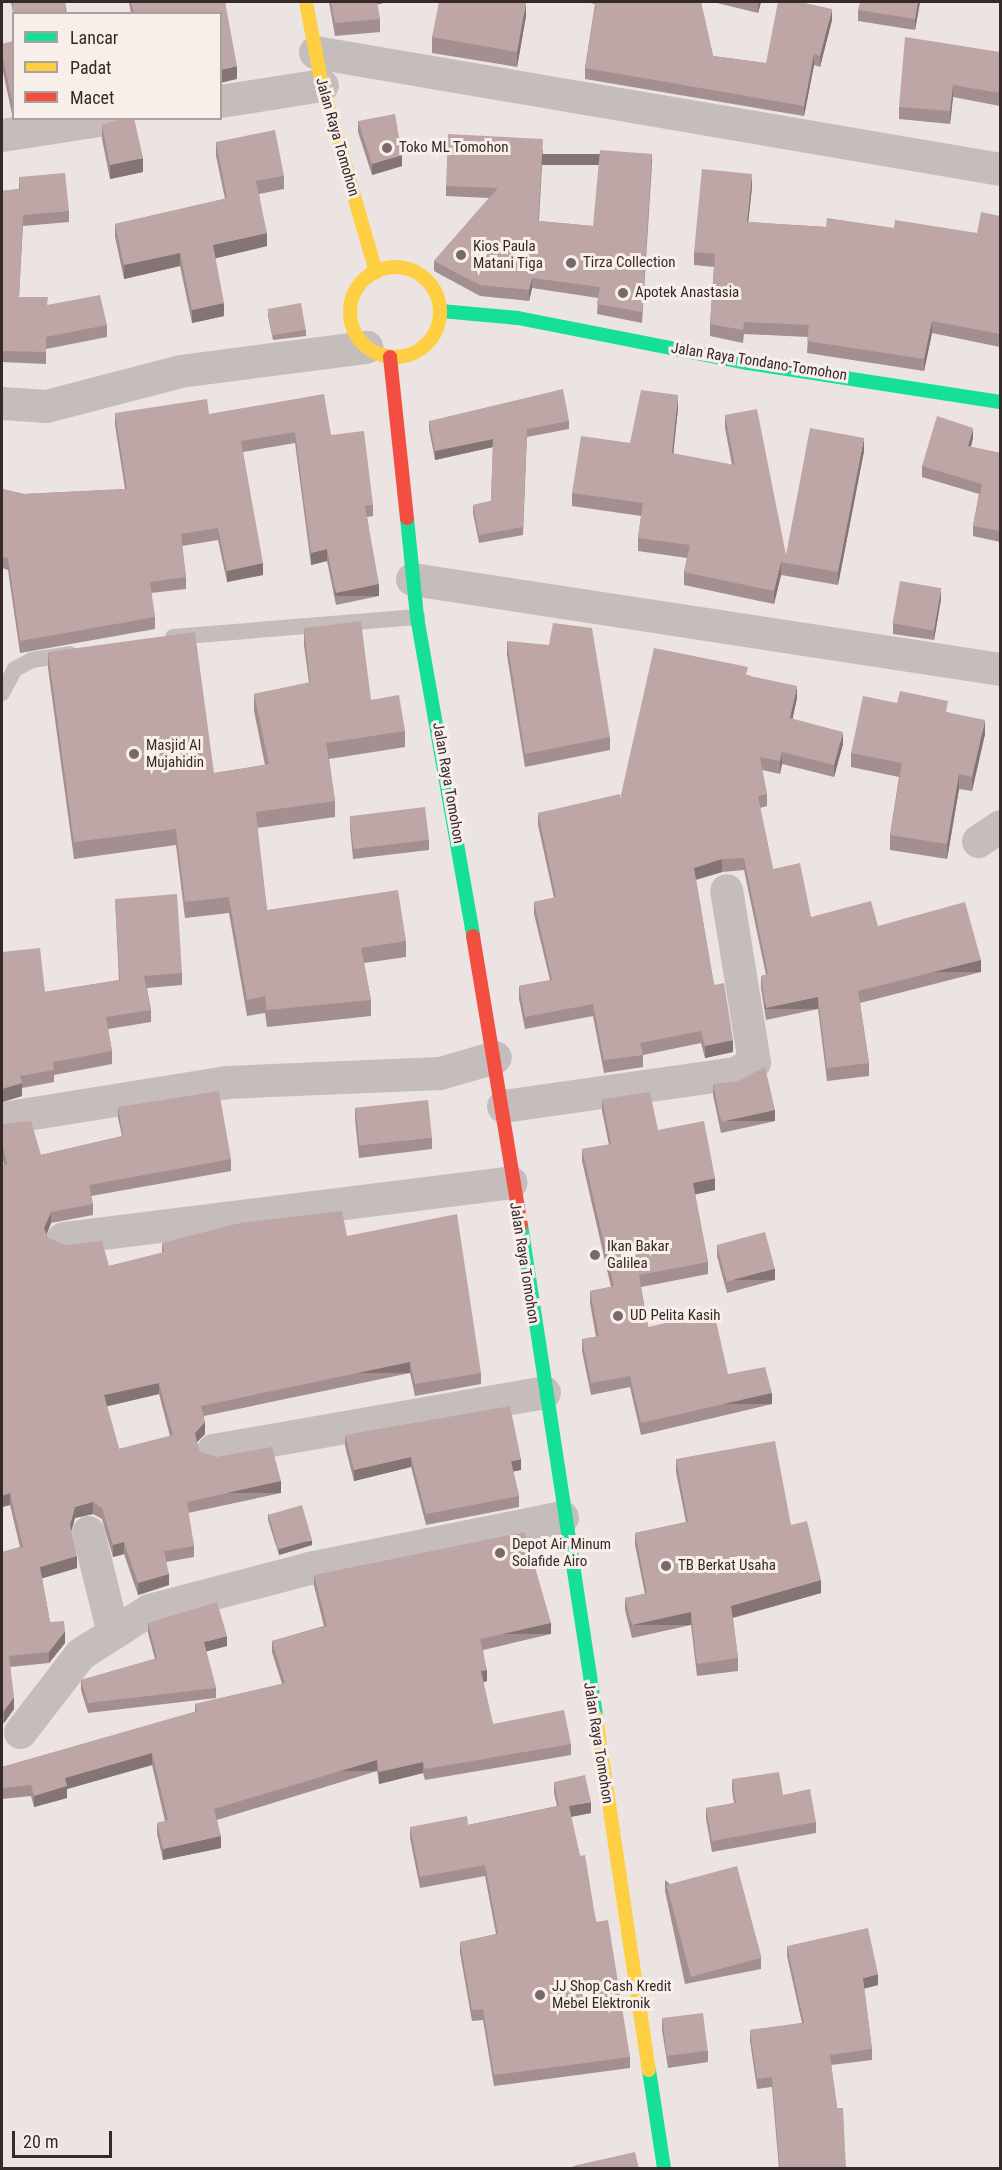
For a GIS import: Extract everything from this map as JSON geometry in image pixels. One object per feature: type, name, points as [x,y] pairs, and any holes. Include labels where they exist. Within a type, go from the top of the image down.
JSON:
[{"type":"highway","name":"Jalan Raya Tomohon","points":[[306,2],[322,85],[376,272],[357,289],[350,313],[378,352],[417,617],[503,1106],[511,1182],[664,2169]]},
{"type":"highway","points":[[376,272],[401,268],[424,277],[441,311],[426,346],[378,352]]},
{"type":"highway","name":"Jalan Raya Tondano-Tomohon","points":[[441,311],[519,318],[748,363],[1000,402]]},
{"type":"street","points":[[315,52],[1000,169]]},
{"type":"street","points":[[222,101],[322,85]]},
{"type":"street","points":[[2,135],[99,120]]},
{"type":"street","points":[[2,402],[46,406],[180,371],[378,352]]},
{"type":"street","points":[[412,579],[1000,669]]},
{"type":"street","points":[[503,1106],[735,1073],[754,1062],[726,890]]},
{"type":"street","points":[[2,1118],[226,1082],[440,1073],[495,1057]]},
{"type":"street","points":[[63,1239],[511,1182]]},
{"type":"street","points":[[213,1450],[544,1392]]},
{"type":"street","points":[[20,1732],[80,1654],[112,1629],[148,1610],[219,1590],[562,1517]]},
{"type":"street","points":[[88,1532],[112,1629]]},
{"type":"lane","points":[[149,641],[208,631],[417,617]]},
{"type":"lane","points":[[2,693],[15,669],[32,660],[90,650]]},
{"type":"building","points":[[13,2],[65,2],[65,12],[13,12]]},
{"type":"building","points":[[131,2],[225,2],[237,66],[222,70],[222,12],[134,12]]},
{"type":"building","points":[[331,2],[377,2],[380,19],[335,23]]},
{"type":"building","points":[[439,2],[526,2],[517,52],[432,37]]},
{"type":"building","points":[[596,2],[701,2],[713,56],[766,63],[778,2],[800,2],[832,9],[820,56],[814,54],[804,106],[585,68]]},
{"type":"building","points":[[860,2],[918,2],[915,19],[858,10]]},
{"type":"building","points":[[905,37],[1000,52],[1000,93],[953,85],[950,111],[899,107]]},
{"type":"building","points":[[12,42],[12,101],[2,53],[2,44]]},
{"type":"building","points":[[395,114],[402,155],[372,164],[358,121]]},
{"type":"building","points":[[118,120],[134,120],[143,158],[110,165],[102,125]]},
{"type":"building","points":[[275,130],[284,176],[256,181],[267,233],[213,245],[224,303],[192,310],[180,253],[124,265],[115,224],[227,198],[216,142]]},
{"type":"building","points":[[448,134],[543,139],[538,221],[593,226],[600,150],[652,154],[642,312],[597,304],[600,287],[532,278],[529,290],[480,285],[434,261],[498,188],[446,186]]},
{"type":"building","points":[[702,169],[752,174],[747,222],[826,227],[827,218],[894,228],[895,220],[977,233],[981,212],[1000,216],[1000,334],[932,321],[924,359],[807,341],[809,325],[744,322],[743,330],[710,324],[715,254],[694,252]]},
{"type":"building","points":[[65,173],[69,211],[23,215],[19,297],[48,297],[47,305],[100,295],[107,325],[46,337],[46,352],[2,351],[2,191],[20,189],[19,177]]},
{"type":"building","points":[[301,303],[306,330],[272,335],[268,309]]},
{"type":"building","points":[[563,389],[569,421],[527,429],[523,527],[479,535],[473,505],[491,501],[493,439],[435,451],[429,421]]},
{"type":"building","points":[[641,390],[678,395],[672,453],[735,465],[725,415],[757,409],[786,555],[810,428],[864,438],[838,572],[781,562],[774,591],[684,572],[690,545],[638,538],[643,503],[572,493],[581,436],[630,443]]},
{"type":"building","points":[[324,394],[331,435],[364,431],[373,505],[365,506],[379,584],[336,593],[327,549],[311,553],[295,432],[241,441],[263,563],[227,571],[218,528],[181,534],[186,577],[150,582],[155,617],[20,641],[8,558],[2,557],[2,489],[24,494],[127,489],[115,413],[207,399],[209,414]]},
{"type":"building","points":[[937,416],[973,428],[968,446],[1000,453],[1000,531],[973,526],[982,484],[922,466]]},
{"type":"building","points":[[900,581],[941,588],[934,631],[893,623]]},
{"type":"building","points":[[361,621],[371,700],[399,695],[405,731],[326,743],[335,801],[256,812],[267,910],[398,890],[406,941],[361,948],[371,1000],[267,1010],[265,996],[247,1000],[229,897],[185,902],[176,829],[74,842],[48,652],[195,632],[214,773],[269,764],[254,694],[310,682],[304,628]]},
{"type":"building","points":[[553,623],[592,628],[610,737],[525,754],[507,641],[549,645]]},
{"type":"building","points":[[654,648],[748,667],[746,675],[797,686],[790,718],[843,732],[834,765],[782,752],[780,761],[760,757],[767,794],[758,796],[773,869],[800,863],[811,917],[871,901],[878,926],[965,902],[981,960],[858,991],[869,1063],[827,1068],[818,997],[766,1008],[761,976],[768,974],[744,858],[722,859],[694,868],[714,985],[724,983],[733,1040],[705,1046],[701,1031],[640,1043],[643,1055],[604,1060],[593,1004],[525,1017],[519,986],[552,980],[534,902],[556,897],[538,813],[620,794],[620,799]]},
{"type":"building","points":[[900,691],[948,701],[946,712],[985,720],[972,777],[959,774],[947,844],[890,835],[902,763],[851,753],[863,696],[897,703]]},
{"type":"building","points":[[425,807],[429,840],[354,849],[350,816]]},
{"type":"building","points":[[177,894],[182,973],[144,976],[151,1010],[106,1017],[112,1051],[53,1062],[54,1070],[20,1076],[22,1083],[2,1089],[2,952],[40,948],[45,992],[120,980],[115,899]]},
{"type":"building","points":[[765,1067],[775,1110],[721,1122],[713,1084],[738,1081]]},
{"type":"building","points":[[219,1091],[231,1159],[89,1185],[93,1204],[51,1212],[44,1228],[48,1238],[65,1245],[102,1241],[109,1266],[164,1252],[162,1243],[240,1223],[342,1211],[347,1236],[457,1214],[481,1373],[415,1384],[410,1362],[201,1406],[205,1422],[195,1433],[199,1451],[216,1457],[272,1447],[281,1481],[187,1502],[194,1546],[164,1551],[169,1574],[138,1583],[124,1542],[113,1545],[102,1508],[93,1502],[75,1507],[70,1525],[77,1556],[40,1567],[50,1622],[64,1621],[65,1631],[49,1652],[9,1656],[14,1697],[2,1712],[2,1552],[23,1547],[10,1493],[2,1496],[2,1165],[7,1164],[2,1144],[2,1124],[31,1121],[41,1155],[123,1136],[118,1107]],"holes":[[[159,1383],[173,1435],[119,1449],[104,1395]]]},
{"type":"building","points":[[650,1092],[658,1130],[704,1121],[715,1178],[693,1183],[708,1262],[639,1275],[648,1327],[714,1312],[728,1374],[765,1367],[772,1393],[641,1423],[630,1376],[591,1383],[582,1339],[599,1336],[590,1291],[614,1286],[582,1149],[611,1144],[602,1099]]},
{"type":"building","points":[[428,1100],[432,1138],[359,1145],[355,1108]]},
{"type":"building","points":[[765,1232],[775,1269],[727,1282],[717,1245]]},
{"type":"building","points":[[510,1406],[521,1459],[511,1461],[519,1496],[426,1514],[411,1457],[354,1470],[345,1435]]},
{"type":"building","points":[[775,1441],[791,1525],[807,1521],[821,1580],[731,1606],[738,1658],[697,1664],[691,1612],[632,1625],[625,1598],[647,1593],[635,1533],[688,1522],[676,1459]]},
{"type":"building","points":[[302,1505],[312,1540],[278,1549],[268,1515]]},
{"type":"building","points":[[525,1532],[551,1623],[480,1639],[487,1670],[481,1671],[493,1724],[564,1710],[571,1744],[425,1769],[423,1762],[379,1772],[377,1760],[214,1809],[221,1836],[163,1849],[157,1823],[168,1820],[152,1753],[65,1778],[67,1786],[34,1796],[31,1785],[2,1788],[2,1767],[197,1711],[195,1704],[285,1683],[272,1641],[327,1626],[314,1575]]},
{"type":"building","points":[[217,1602],[227,1636],[204,1642],[216,1688],[88,1703],[81,1680],[157,1658],[148,1623]]},
{"type":"building","points":[[779,1772],[783,1795],[810,1789],[816,1822],[712,1841],[706,1808],[736,1803],[732,1779]]},
{"type":"building","points":[[585,1775],[591,1802],[569,1806],[580,1856],[585,1855],[596,1922],[608,1920],[630,2057],[494,2075],[483,2009],[472,2010],[460,1942],[498,1934],[485,1865],[420,1877],[410,1827],[467,1816],[468,1825],[559,1806],[554,1782]]},
{"type":"building","points":[[737,1866],[762,1958],[691,1977],[666,1885]]},
{"type":"building","points":[[868,1928],[878,1974],[863,1978],[872,2049],[830,2055],[837,2108],[843,2108],[846,2169],[780,2169],[772,2077],[757,2079],[750,2030],[804,2023],[787,1946]]},
{"type":"building","points":[[703,2013],[708,2051],[667,2056],[662,2018]]},
{"type":"building","points":[[635,2152],[639,2169],[574,2169],[573,2166]]},
{"type":"traffic: fast","points":[[441,311],[518,318],[748,363],[1000,402]]},
{"type":"traffic: fast","points":[[407,518],[417,617],[473,936]]},
{"type":"traffic: fast","points":[[521,1225],[596,1717]]},
{"type":"traffic: fast","points":[[649,2070],[664,2168]]},
{"type":"traffic: slow","points":[[306,2],[322,85],[376,272]]},
{"type":"traffic: slow","points":[[395,267],[412,271],[427,280],[436,295],[440,312],[436,329],[427,344],[412,353],[395,357],[378,353],[363,344],[354,329],[350,312],[354,295],[363,280],[378,271],[395,267]]},
{"type":"traffic: slow","points":[[596,1717],[649,2070]]},
{"type":"traffic: jam","points":[[390,357],[407,518]]},
{"type":"traffic: jam","points":[[473,936],[521,1225]]},
{"type":"place","name":"Toko ML Tomohon","points":[[387,148]]},
{"type":"place","name":"Kios Paula Matani Tiga","points":[[461,255]]},
{"type":"place","name":"Tirza Collection","points":[[571,263]]},
{"type":"place","name":"Apotek Anastasia","points":[[623,293]]},
{"type":"place","name":"Masjid Al Mujahidin","points":[[134,754]]},
{"type":"place","name":"Ikan Bakar Galilea","points":[[595,1255]]},
{"type":"place","name":"UD Pelita Kasih","points":[[618,1316]]},
{"type":"place","name":"Depot Air Minum Solafide Airo","points":[[500,1553]]},
{"type":"place","name":"TB Berkat Usaha","points":[[666,1566]]},
{"type":"place","name":"JJ Shop Cash Kredit Mebel Elektronik","points":[[540,1995]]}]
